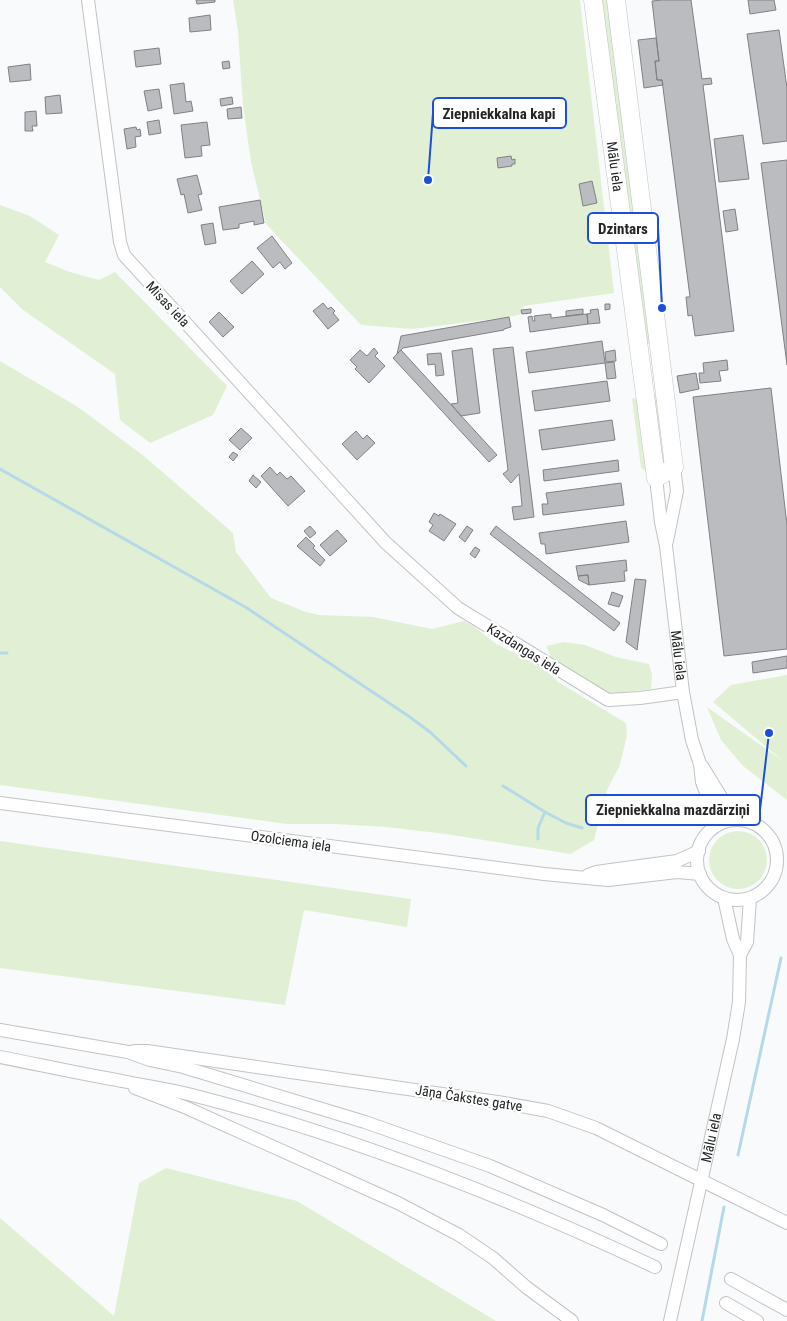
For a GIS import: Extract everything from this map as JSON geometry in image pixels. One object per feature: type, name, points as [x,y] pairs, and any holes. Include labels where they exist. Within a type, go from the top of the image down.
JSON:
[{"type":"street","name":"Misas iela","points":[[88,0],[120,242],[124,255],[386,543]]},
{"type":"street","name":"Mālu iela","points":[[593,0],[661,522],[666,546],[683,692],[692,740],[700,764],[702,782],[716,826]]},
{"type":"street","name":"Mālu iela","points":[[616,0],[677,491],[666,546]]},
{"type":"street","points":[[640,363],[662,360]]},
{"type":"street","points":[[656,478],[674,468]]},
{"type":"street","name":"Kazdangas iela","points":[[386,543],[458,608],[608,700],[683,692]]},
{"type":"street","name":"Mālu iela","points":[[700,764],[735,820]]},
{"type":"street","name":"Ozolciema iela","points":[[0,803],[544,874],[608,880],[677,872],[700,874]]},
{"type":"street","points":[[735,820],[759,827],[768,835],[782,860],[767,887],[750,898],[737,900],[724,898],[714,892],[700,874],[698,851],[705,837],[716,826],[735,820]]},
{"type":"street","name":"Ozolciema iela","points":[[581,877],[596,872],[677,861],[698,851]]},
{"type":"street","points":[[772,879],[787,877]]},
{"type":"street","name":"Mālu iela","points":[[670,1321],[740,1002],[740,955],[733,939],[724,898]]},
{"type":"street","name":"Mālu iela","points":[[740,955],[747,942],[750,898]]},
{"type":"street","name":"Jāņa Čakstes gatve","points":[[0,1030],[128,1052],[150,1060],[183,1067],[293,1099],[431,1144],[545,1189],[661,1244]]},
{"type":"street","name":"Jāņa Čakstes gatve","points":[[128,1052],[148,1050],[495,1101],[548,1111],[596,1128],[787,1223]]},
{"type":"street","points":[[0,1057],[164,1088],[252,1111],[388,1155],[465,1183],[583,1233],[655,1267]]},
{"type":"street","points":[[121,1081],[146,1093],[187,1108],[390,1199],[459,1235],[493,1258],[526,1287],[572,1321]]},
{"type":"street","points":[[731,1279],[787,1310]]},
{"type":"street","points":[[726,1303],[757,1321]]},
{"type":"green space","points":[[233,0],[580,0],[614,293],[524,306],[521,310],[522,314],[509,317],[413,329],[361,325],[266,224],[251,162],[243,106],[238,31]]},
{"type":"green space","points":[[599,0],[609,0],[653,343],[644,344]]},
{"type":"green space","points":[[0,205],[30,216],[59,235],[45,262],[70,272],[99,280],[115,272],[227,386],[213,415],[150,443],[120,420],[115,374],[23,310],[0,287]]},
{"type":"green space","points":[[0,361],[78,407],[144,456],[233,533],[236,552],[271,598],[306,612],[319,615],[373,617],[432,629],[464,621],[495,643],[546,670],[558,682],[626,723],[627,735],[620,765],[607,790],[594,840],[571,854],[446,834],[386,827],[287,824],[0,785]]},
{"type":"green space","points":[[660,394],[668,455],[663,467],[651,395]]},
{"type":"green space","points":[[639,397],[648,472],[641,468],[632,399]]},
{"type":"green space","points":[[564,642],[585,645],[616,657],[649,664],[652,675],[651,689],[608,694],[553,661],[546,646]]},
{"type":"green space","points":[[787,675],[787,800],[743,766],[721,740],[707,707],[783,761],[713,702],[731,685]]},
{"type":"green space","points":[[738,831],[754,836],[762,844],[767,860],[762,876],[754,884],[738,889],[722,884],[714,876],[709,860],[714,844],[722,836]]},
{"type":"green space","points":[[0,841],[411,899],[407,927],[304,910],[285,1005],[0,968]]},
{"type":"green space","points":[[166,1168],[297,1201],[496,1321],[0,1321],[0,1218],[114,1316],[139,1183]]},
{"type":"building","points":[[196,0],[215,0],[215,2],[197,4]]},
{"type":"building","points":[[691,0],[702,79],[711,78],[712,84],[703,85],[734,331],[695,336],[692,315],[688,316],[686,297],[690,297],[662,80],[657,80],[655,61],[659,61],[652,1]]},
{"type":"building","points":[[748,0],[774,0],[776,10],[750,14]]},
{"type":"building","points":[[210,15],[211,30],[190,32],[189,18]]},
{"type":"building","points":[[779,30],[787,88],[787,141],[763,144],[747,34]]},
{"type":"building","points":[[656,38],[659,61],[655,61],[657,80],[662,80],[663,85],[644,88],[638,40]]},
{"type":"building","points":[[159,48],[161,64],[136,67],[134,51]]},
{"type":"building","points":[[229,61],[230,68],[223,69],[222,62]]},
{"type":"building","points":[[30,64],[31,80],[10,82],[8,67]]},
{"type":"building","points":[[184,83],[186,102],[191,101],[193,111],[174,114],[170,85]]},
{"type":"building","points":[[159,89],[162,108],[148,111],[144,91]]},
{"type":"building","points":[[60,95],[62,113],[46,114],[45,97]]},
{"type":"building","points":[[232,97],[233,104],[221,106],[220,99]]},
{"type":"building","points":[[241,107],[242,118],[228,119],[227,109]]},
{"type":"building","points":[[36,111],[37,126],[32,126],[33,131],[25,131],[25,112]]},
{"type":"building","points":[[159,120],[161,133],[149,135],[147,122]]},
{"type":"building","points":[[207,122],[210,145],[201,146],[202,156],[185,158],[181,125]]},
{"type":"building","points":[[136,127],[137,130],[140,129],[141,136],[135,137],[136,147],[127,149],[124,129]]},
{"type":"building","points":[[743,135],[749,179],[719,182],[714,139]]},
{"type":"building","points":[[511,156],[512,160],[515,159],[515,164],[498,168],[497,158]]},
{"type":"building","points":[[787,160],[787,365],[761,163]]},
{"type":"building","points":[[197,175],[202,194],[198,195],[202,210],[188,213],[184,194],[181,195],[177,179]]},
{"type":"building","points":[[592,181],[597,203],[583,206],[579,184]]},
{"type":"building","points":[[260,200],[264,223],[254,225],[254,221],[239,224],[239,228],[223,230],[219,207]]},
{"type":"building","points":[[735,209],[738,230],[726,232],[723,211]]},
{"type":"building","points":[[213,223],[216,243],[205,245],[201,225]]},
{"type":"building","points":[[272,236],[292,263],[285,269],[280,262],[273,268],[257,248]]},
{"type":"building","points":[[252,261],[264,274],[242,294],[230,281]]},
{"type":"building","points":[[323,303],[328,309],[331,307],[335,311],[333,313],[339,320],[328,329],[313,311]]},
{"type":"building","points":[[605,304],[610,304],[610,309],[605,310]]},
{"type":"building","points":[[531,309],[531,313],[522,314],[521,310]]},
{"type":"building","points":[[583,309],[583,314],[566,316],[566,311]]},
{"type":"building","points":[[598,309],[600,323],[588,324],[587,314],[591,313],[590,310]]},
{"type":"building","points":[[219,312],[234,327],[223,337],[209,322]]},
{"type":"building","points":[[551,314],[551,318],[587,314],[588,324],[530,332],[528,317],[532,316],[533,321],[535,321],[534,316]]},
{"type":"building","points":[[509,317],[511,327],[504,330],[403,348],[397,354],[401,336]]},
{"type":"building","points":[[602,341],[605,363],[529,373],[526,352]]},
{"type":"building","points":[[513,347],[534,517],[514,520],[512,507],[522,506],[519,474],[511,483],[503,474],[508,470],[493,349]]},
{"type":"building","points":[[374,348],[378,353],[375,356],[385,366],[369,383],[355,369],[357,367],[350,360],[360,350],[367,356]]},
{"type":"building","points":[[472,348],[480,413],[461,416],[451,404],[458,403],[452,351]]},
{"type":"building","points":[[401,350],[497,455],[489,462],[393,358]]},
{"type":"building","points":[[615,350],[616,361],[606,362],[605,352]]},
{"type":"building","points":[[441,353],[444,375],[436,376],[435,364],[428,365],[427,354]]},
{"type":"building","points":[[727,360],[728,370],[719,371],[721,381],[700,383],[699,373],[704,373],[703,363]]},
{"type":"building","points":[[614,362],[616,378],[607,379],[605,363]]},
{"type":"building","points":[[696,373],[699,389],[680,393],[677,376]]},
{"type":"building","points":[[607,381],[610,401],[535,411],[532,391]]},
{"type":"building","points":[[771,388],[787,525],[787,649],[724,656],[693,397]]},
{"type":"building","points":[[612,420],[615,440],[542,450],[539,430]]},
{"type":"building","points":[[241,428],[252,438],[240,450],[229,440]]},
{"type":"building","points":[[356,431],[363,439],[367,435],[375,443],[357,460],[342,444]]},
{"type":"building","points":[[233,452],[238,455],[233,461],[229,457]]},
{"type":"building","points":[[618,460],[619,471],[544,481],[543,470]]},
{"type":"building","points":[[270,467],[277,475],[280,472],[287,479],[291,476],[305,491],[288,506],[261,476]]},
{"type":"building","points":[[253,475],[261,482],[256,488],[249,481]]},
{"type":"building","points":[[621,483],[624,505],[543,515],[542,504],[548,504],[546,493]]},
{"type":"building","points":[[434,513],[439,516],[440,514],[456,524],[444,541],[429,531],[433,525],[429,522]]},
{"type":"building","points":[[626,521],[629,542],[546,554],[545,544],[541,544],[539,533]]},
{"type":"building","points":[[310,526],[316,533],[310,538],[304,531]]},
{"type":"building","points":[[467,526],[473,530],[465,542],[459,537]]},
{"type":"building","points":[[496,526],[620,623],[614,631],[490,534]]},
{"type":"building","points":[[337,530],[347,541],[330,556],[320,545]]},
{"type":"building","points":[[306,537],[315,546],[313,548],[325,560],[320,566],[297,546]]},
{"type":"building","points":[[475,547],[480,550],[475,558],[470,554]]},
{"type":"building","points":[[626,560],[627,571],[624,571],[625,581],[589,585],[588,575],[578,576],[576,566]]},
{"type":"building","points":[[588,575],[589,585],[579,580],[578,576]]},
{"type":"building","points":[[635,579],[646,580],[637,650],[626,642]]},
{"type":"building","points":[[612,592],[623,596],[619,607],[608,604]]},
{"type":"building","points":[[787,656],[787,668],[753,673],[752,662]]},
{"type":"waterway","points":[[0,469],[247,608],[407,715],[430,732],[466,766]]},
{"type":"waterway","points":[[0,653],[7,653]]},
{"type":"waterway","points":[[503,786],[545,812],[538,828],[538,839]]},
{"type":"waterway","points":[[545,812],[566,823],[582,828]]},
{"type":"waterway","points":[[738,1155],[781,958]]},
{"type":"waterway","points":[[702,1321],[724,1207]]},
{"type":"place","name":"Ziepniekkalna kapi","points":[[428,180]]},
{"type":"place","name":"Dzintars","points":[[662,308]]},
{"type":"place","name":"Ziepniekkalna mazdārziņi","points":[[769,733]]}]
